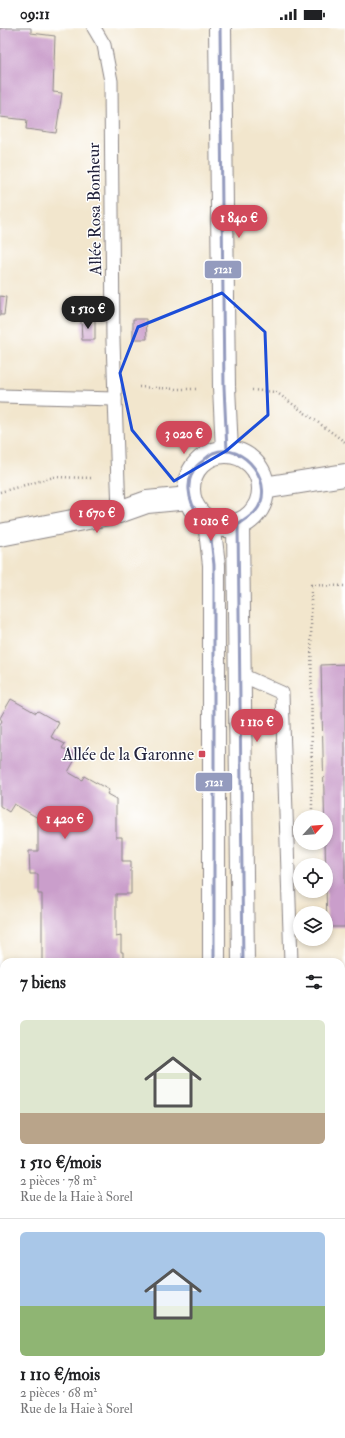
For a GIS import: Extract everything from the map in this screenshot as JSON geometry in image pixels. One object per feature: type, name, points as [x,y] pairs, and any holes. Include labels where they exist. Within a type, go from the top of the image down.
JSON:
[{"type":"street","points":[[220,28],[224,388],[227,451]]},
{"type":"street","points":[[227,451],[244,456],[254,464],[261,475],[264,488],[258,509],[250,519],[238,525],[225,527],[203,520],[194,510],[189,498],[188,482],[193,470],[202,460],[214,453],[227,451]]},
{"type":"street","points":[[264,488],[345,474]]},
{"type":"street","points":[[0,535],[119,512],[147,502],[189,498]]},
{"type":"street","points":[[209,522],[214,565],[214,958]]},
{"type":"street","points":[[238,525],[243,958]]},
{"type":"lane","name":"Allée Rosa Bonheur","points":[[94,28],[104,45],[111,81],[115,399],[119,512]]},
{"type":"lane","points":[[0,396],[115,399]]},
{"type":"lane","points":[[239,674],[282,693],[291,958]]},
{"type":"path","points":[[0,492],[54,477],[118,479]]},
{"type":"path","points":[[312,810],[311,585],[345,586]]},
{"type":"highlighted area","points":[[222,293],[265,332],[268,415],[226,451],[174,481],[132,430],[120,373],[138,327]]},
{"type":"building","points":[[0,28],[31,28],[31,33],[55,36],[53,92],[62,93],[56,133],[26,129],[27,120],[0,117]]},
{"type":"building","points":[[0,296],[6,297],[4,315],[0,315]]},
{"type":"building","points":[[133,319],[146,319],[147,339],[133,339]]},
{"type":"building","points":[[81,320],[95,320],[95,340],[82,340]]},
{"type":"building","points":[[345,664],[345,927],[333,927],[333,906],[327,906],[326,898],[333,898],[333,858],[325,858],[325,850],[333,850],[333,810],[324,810],[321,665]]},
{"type":"building","points":[[11,699],[36,713],[38,711],[59,723],[51,737],[65,744],[62,748],[77,756],[68,772],[82,780],[84,776],[109,790],[107,794],[116,799],[116,837],[122,837],[122,861],[131,861],[131,894],[116,894],[116,937],[121,936],[121,952],[123,952],[123,958],[42,958],[42,894],[38,894],[38,874],[30,874],[29,851],[38,851],[38,818],[14,804],[9,812],[0,806],[0,724],[2,721],[0,718]]},
{"type":"transit line","name":"5121","points":[[220,28],[224,387],[227,451]]},
{"type":"transit line","name":"5121","points":[[214,958],[214,565],[209,522],[194,509],[190,495],[189,481],[196,466],[213,453],[225,451],[236,453],[246,459],[260,478],[262,490],[261,501],[255,512],[238,525],[243,958]]},
{"type":"place","name":"Allée de la Garonne","points":[[202,754]]}]
